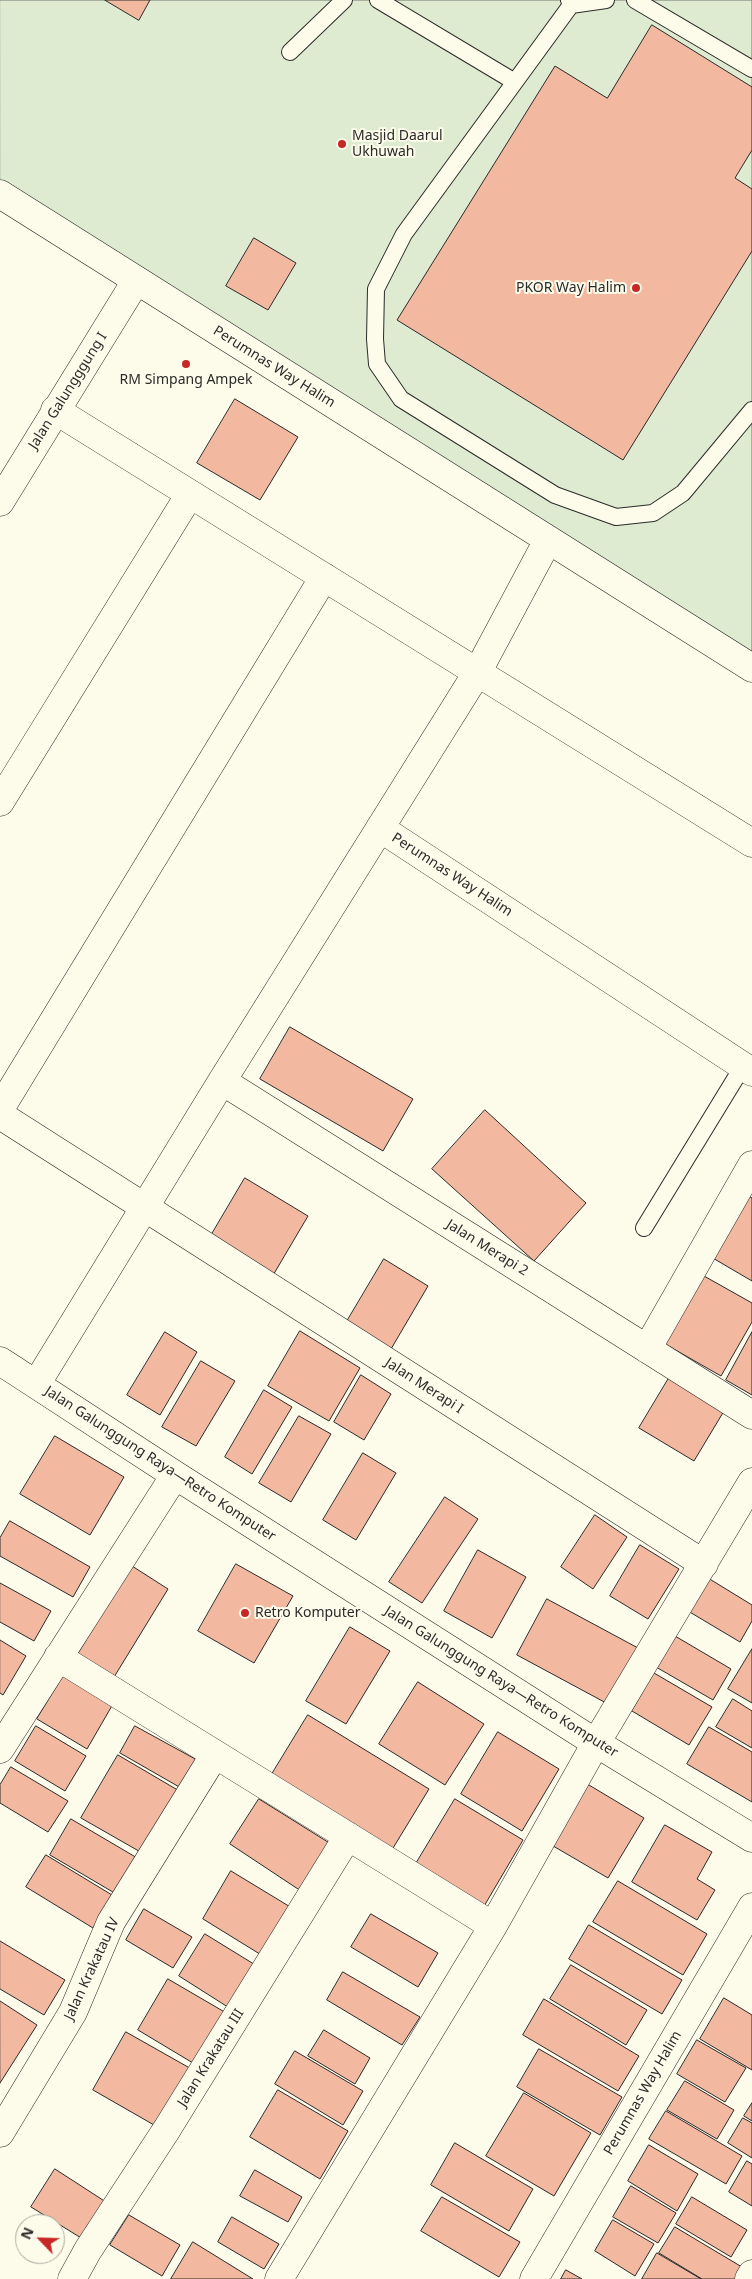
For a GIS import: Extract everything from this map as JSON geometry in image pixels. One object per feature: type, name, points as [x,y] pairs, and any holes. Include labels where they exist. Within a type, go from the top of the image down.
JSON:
[{"type":"street","name":"Perumnas Way Halim","points":[[0,194],[752,668]]},
{"type":"street","name":"Jalan Galungggung I","points":[[0,502],[136,281]]},
{"type":"street","points":[[55,410],[752,843]]},
{"type":"street","points":[[0,802],[190,494]]},
{"type":"street","name":"Perumnas Way Halim","points":[[548,540],[477,673],[380,828],[748,1069]]},
{"type":"street","points":[[0,1109],[324,577]]},
{"type":"street","points":[[37,1383],[380,828]]},
{"type":"street","name":"Jalan Merapi 2","points":[[222,1081],[752,1415]]},
{"type":"street","name":"Jalan Merapi I","points":[[0,1116],[704,1564]]},
{"type":"street","points":[[647,1349],[752,1165]]},
{"type":"street","name":"Jalan Galunggung Raya—Retro Komputer","points":[[2,1366],[37,1383],[175,1475],[596,1744],[752,1838]]},
{"type":"street","points":[[0,1749],[175,1475]]},
{"type":"street","points":[[279,2279],[493,1926],[596,1744],[752,1482]]},
{"type":"street","points":[[58,1657],[493,1926]]},
{"type":"street","name":"Jalan Krakatau IV","points":[[0,2133],[73,2012],[112,1922],[215,1754]]},
{"type":"street","name":"Jalan Krakatau III","points":[[72,2279],[88,2250],[167,2129],[348,1836]]},
{"type":"street","name":"Perumnas Way Halim","points":[[534,2279],[752,1907]]},
{"type":"street","points":[[749,2279],[752,2274]]},
{"type":"lane","points":[[290,52],[344,0]]},
{"type":"lane","points":[[378,0],[515,82]]},
{"type":"lane","points":[[606,0],[570,2],[515,82],[404,234],[376,289],[375,339],[377,364],[401,399],[555,495],[616,517],[653,514],[683,492],[752,410]]},
{"type":"lane","points":[[635,0],[752,69]]},
{"type":"lane","points":[[644,1228],[748,1069]]},
{"type":"green space","name":"PKOR Way Halim","points":[[0,0],[752,0],[752,672],[0,204]]},
{"type":"building","points":[[105,0],[150,0],[139,20]]},
{"type":"building","points":[[652,25],[752,87],[752,150],[735,178],[752,189],[752,251],[623,460],[397,320],[555,66],[607,98]]},
{"type":"building","points":[[254,238],[296,263],[268,310],[226,286]]},
{"type":"building","points":[[235,399],[298,437],[260,500],[197,463]]},
{"type":"building","points":[[290,1027],[413,1099],[383,1151],[260,1079]]},
{"type":"building","points":[[485,1110],[586,1203],[534,1261],[432,1169]]},
{"type":"building","points":[[245,1178],[308,1216],[272,1277],[209,1239]]},
{"type":"building","points":[[747,1195],[752,1198],[752,1281],[711,1257]]},
{"type":"building","points":[[384,1259],[428,1286],[391,1349],[346,1323]]},
{"type":"building","points":[[704,1276],[752,1303],[752,1322],[721,1376],[665,1344]]},
{"type":"building","points":[[300,1331],[360,1368],[329,1421],[268,1386]]},
{"type":"building","points":[[165,1332],[197,1352],[160,1415],[127,1395]]},
{"type":"building","points":[[752,1332],[752,1395],[726,1380]]},
{"type":"building","points":[[201,1361],[235,1381],[196,1446],[162,1427]]},
{"type":"building","points":[[672,1373],[727,1406],[694,1461],[639,1428]]},
{"type":"building","points":[[361,1375],[391,1394],[364,1440],[334,1422]]},
{"type":"building","points":[[264,1390],[292,1407],[252,1474],[225,1457]]},
{"type":"building","points":[[299,1416],[331,1434],[291,1502],[259,1483]]},
{"type":"building","points":[[55,1436],[124,1477],[90,1535],[20,1494]]},
{"type":"building","points":[[363,1453],[396,1473],[356,1540],[323,1520]]},
{"type":"building","points":[[445,1497],[478,1519],[422,1603],[389,1582]]},
{"type":"building","points":[[595,1515],[627,1537],[593,1589],[561,1567]]},
{"type":"building","points":[[10,1521],[90,1567],[73,1597],[0,1556],[0,1538]]},
{"type":"building","points":[[640,1545],[679,1569],[648,1619],[610,1596]]},
{"type":"building","points":[[478,1550],[526,1577],[492,1638],[444,1611]]},
{"type":"building","name":"Retro Komputer","points":[[236,1564],[293,1596],[254,1663],[198,1631]]},
{"type":"building","points":[[132,1566],[168,1589],[111,1682],[75,1659]]},
{"type":"building","points":[[708,1578],[752,1605],[752,1621],[740,1642],[688,1611]]},
{"type":"building","points":[[0,1583],[51,1611],[34,1641],[0,1622]]},
{"type":"building","points":[[547,1599],[638,1648],[608,1704],[517,1655]]},
{"type":"building","points":[[350,1627],[390,1651],[346,1724],[306,1701]]},
{"type":"building","points":[[675,1636],[731,1669],[713,1700],[656,1667]]},
{"type":"building","points":[[0,1640],[26,1656],[3,1695],[0,1693]]},
{"type":"building","points":[[752,1649],[752,1703],[728,1689]]},
{"type":"building","points":[[654,1673],[712,1707],[689,1745],[632,1711]]},
{"type":"building","points":[[64,1675],[113,1704],[87,1749],[37,1719]]},
{"type":"building","points":[[418,1682],[484,1724],[445,1785],[379,1744]]},
{"type":"building","points":[[733,1699],[752,1711],[752,1748],[716,1727]]},
{"type":"building","points":[[308,1715],[429,1789],[390,1853],[269,1779]]},
{"type":"building","points":[[36,1726],[86,1756],[65,1791],[15,1761]]},
{"type":"building","points":[[135,1726],[197,1760],[181,1788],[120,1753]]},
{"type":"building","points":[[709,1727],[752,1752],[752,1802],[687,1764]]},
{"type":"building","points":[[498,1732],[559,1769],[522,1831],[461,1794]]},
{"type":"building","points":[[118,1755],[181,1792],[144,1854],[81,1818]]},
{"type":"building","points":[[11,1767],[68,1801],[48,1832],[0,1803],[0,1785]]},
{"type":"building","points":[[584,1782],[644,1818],[608,1878],[548,1843]]},
{"type":"building","points":[[259,1799],[331,1844],[301,1891],[230,1844]]},
{"type":"building","points":[[455,1799],[523,1840],[480,1913],[411,1872]]},
{"type":"building","points":[[71,1819],[144,1862],[123,1898],[50,1855]]},
{"type":"building","points":[[665,1825],[712,1852],[697,1879],[715,1890],[697,1920],[632,1882]]},
{"type":"building","points":[[46,1855],[112,1895],[93,1928],[26,1887]]},
{"type":"building","points":[[231,1871],[292,1908],[263,1956],[203,1919]]},
{"type":"building","points":[[618,1881],[707,1934],[683,1975],[593,1922]]},
{"type":"building","points":[[144,1909],[192,1937],[173,1968],[126,1940]]},
{"type":"building","points":[[371,1914],[438,1953],[418,1987],[351,1947]]},
{"type":"building","points":[[589,1925],[682,1980],[662,2014],[569,1959]]},
{"type":"building","points":[[205,1934],[257,1966],[231,2009],[179,1976]]},
{"type":"building","points":[[0,1941],[65,1980],[44,2015],[0,1989]]},
{"type":"building","points":[[571,1965],[647,2010],[626,2045],[550,1999]]},
{"type":"building","points":[[343,1972],[420,2017],[402,2045],[327,2000]]},
{"type":"building","points":[[168,1979],[228,2014],[198,2066],[138,2030]]},
{"type":"building","points":[[724,1998],[752,2015],[752,2070],[700,2039]]},
{"type":"building","points":[[544,1999],[639,2056],[618,2091],[523,2035]]},
{"type":"building","points":[[0,2001],[37,2025],[0,2083]]},
{"type":"building","points":[[324,2030],[370,2058],[355,2084],[308,2056]]},
{"type":"building","points":[[126,2032],[195,2071],[161,2129],[93,2090]]},
{"type":"building","points":[[697,2040],[746,2068],[725,2102],[677,2074]]},
{"type":"building","points":[[539,2049],[622,2097],[600,2135],[517,2087]]},
{"type":"building","points":[[295,2051],[363,2091],[343,2125],[275,2084]]},
{"type":"building","points":[[685,2081],[734,2110],[717,2139],[667,2110]]},
{"type":"building","points":[[278,2090],[348,2131],[320,2179],[250,2137]]},
{"type":"building","points":[[524,2093],[591,2133],[554,2196],[486,2156]]},
{"type":"building","points":[[752,2103],[752,2121],[744,2116]]},
{"type":"building","points":[[666,2111],[742,2156],[726,2184],[649,2139]]},
{"type":"building","points":[[743,2118],[752,2123],[752,2158],[728,2143]]},
{"type":"building","points":[[455,2143],[533,2189],[509,2231],[431,2185]]},
{"type":"building","points":[[649,2145],[698,2174],[677,2211],[628,2181]]},
{"type":"building","points":[[747,2161],[752,2164],[752,2206],[729,2192]]},
{"type":"building","points":[[55,2169],[109,2204],[86,2241],[65,2228],[65,2214],[42,2214],[31,2207]]},
{"type":"building","points":[[255,2170],[302,2197],[288,2222],[240,2196]]},
{"type":"building","points":[[631,2186],[676,2213],[658,2243],[613,2217]]},
{"type":"building","points":[[442,2197],[520,2242],[499,2277],[421,2231]]},
{"type":"building","points":[[692,2197],[747,2230],[731,2257],[676,2224]]},
{"type":"building","points":[[129,2215],[180,2245],[162,2276],[110,2245]]},
{"type":"building","points":[[232,2217],[279,2244],[264,2269],[218,2242]]},
{"type":"building","points":[[613,2220],[654,2244],[635,2276],[595,2251]]},
{"type":"building","points":[[675,2227],[752,2273],[748,2279],[702,2279],[659,2253]]},
{"type":"building","points":[[193,2242],[253,2279],[171,2279]]},
{"type":"building","points":[[657,2253],[701,2279],[642,2279]]},
{"type":"building","points":[[566,2270],[582,2279],[561,2279]]},
{"type":"place","name":"Masjid Daarul Ukhuwah","points":[[342,144]]},
{"type":"place","name":"PKOR Way Halim","points":[[636,288]]},
{"type":"place","name":"RM Simpang Ampek","points":[[186,364]]},
{"type":"place","name":"Retro Komputer","points":[[245,1613]]}]
